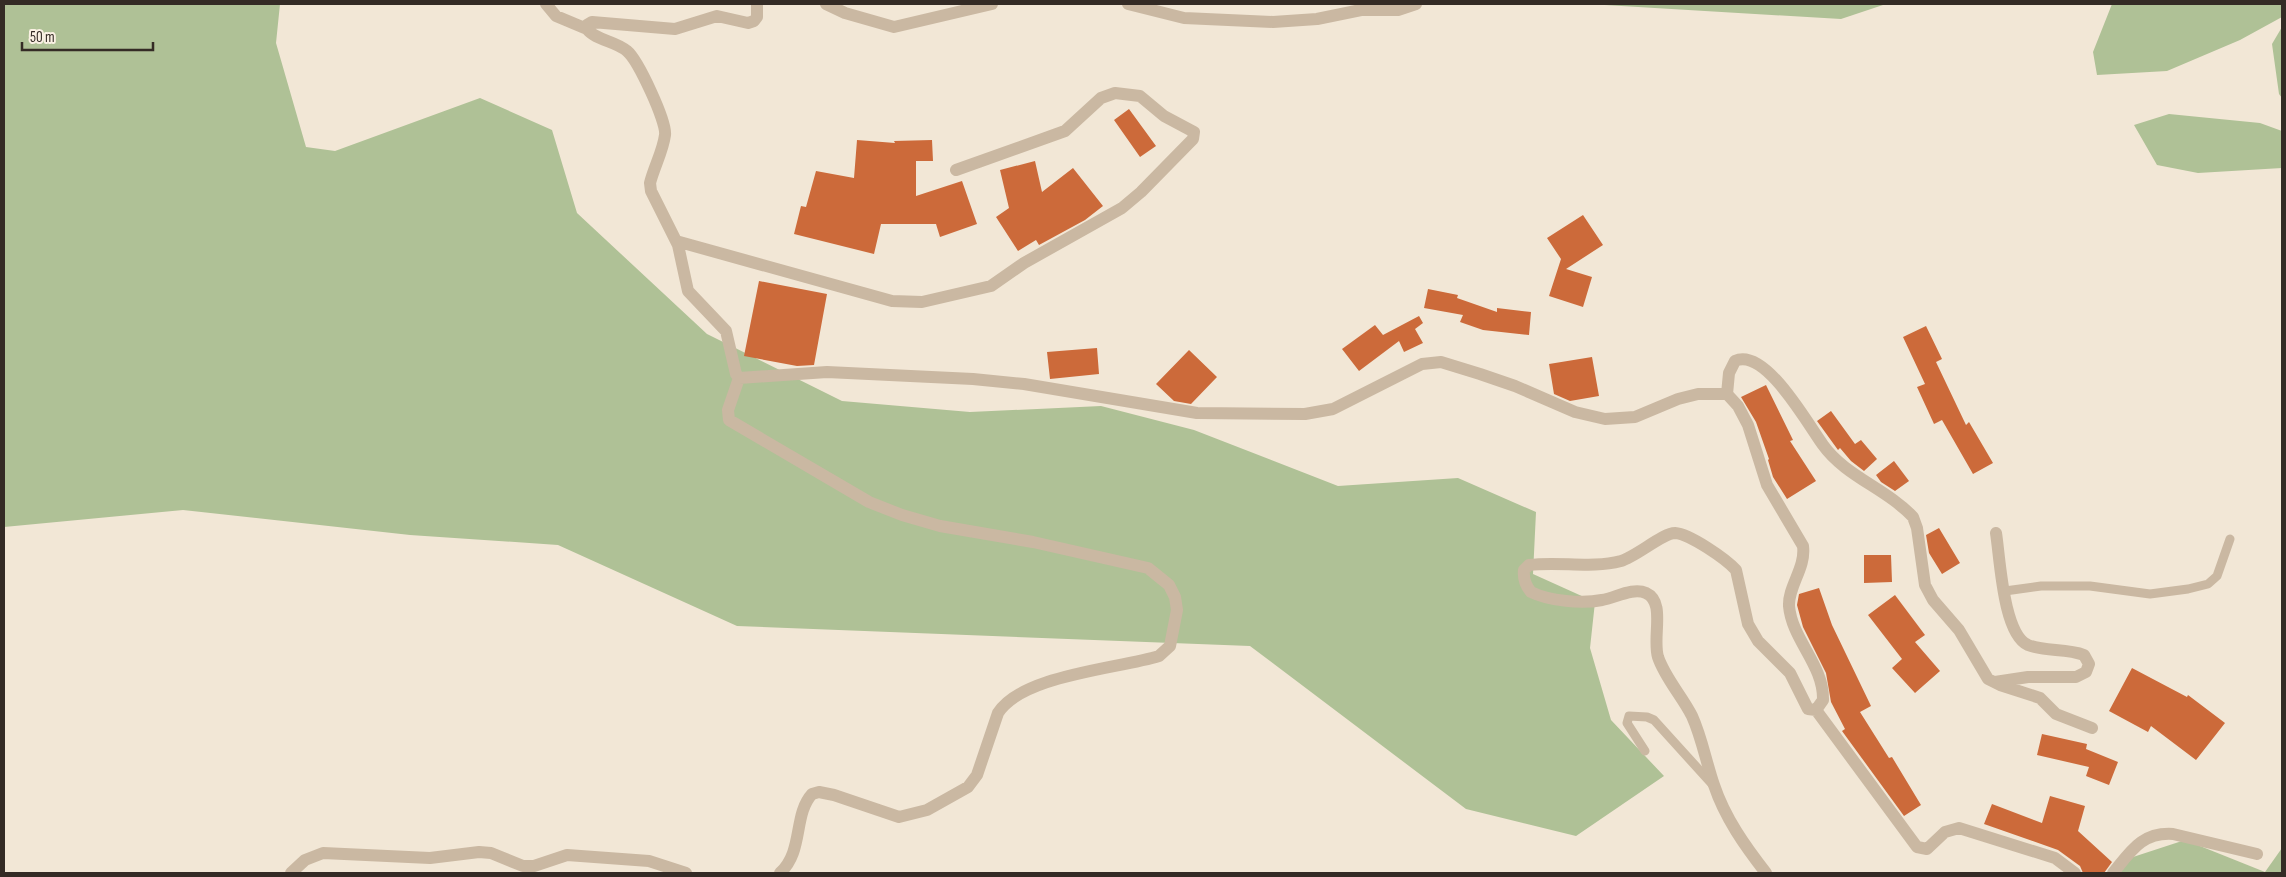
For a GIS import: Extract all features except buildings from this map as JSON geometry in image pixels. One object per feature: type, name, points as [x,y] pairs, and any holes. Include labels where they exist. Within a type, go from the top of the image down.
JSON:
[{"type":"street","points":[[546,4],[556,16],[587,29],[591,33],[629,52],[642,72],[666,132],[650,187],[676,241],[688,291],[726,331],[736,374],[740,378]]},
{"type":"street","points":[[587,29],[587,25],[592,22],[675,30],[717,16],[748,23],[754,21],[757,16],[757,4]]},
{"type":"street","points":[[826,4],[845,13],[894,27],[992,4]]},
{"type":"street","points":[[1128,4],[1184,18],[1273,22],[1317,19],[1361,10],[1404,9],[1416,4]]},
{"type":"street","points":[[676,241],[892,301],[922,302],[966,294],[991,286],[1024,262],[1122,208],[1141,192],[1193,139],[1194,132],[1164,116],[1140,96],[1115,93],[1101,98],[1065,131],[956,170]]},
{"type":"street","points":[[1727,394],[1729,373],[1735,361],[1748,358],[1758,362],[1775,379],[1827,451],[1912,517],[1917,528],[1925,585],[1933,600],[1956,626],[1986,676],[1992,682],[2035,696],[2056,714],[2092,728]]},
{"type":"street","points":[[740,378],[827,372],[997,380],[1091,394],[1167,409],[1219,415],[1305,414],[1327,411],[1359,397],[1422,364],[1433,362],[1498,380],[1575,412],[1605,419],[1635,417],[1678,399],[1698,394],[1727,394],[1738,406],[1748,425],[1767,485],[1803,546],[1804,558],[1789,606],[1797,630],[1813,660],[1821,685],[1823,700],[1816,710],[1813,712],[1808,710],[1790,673],[1752,631],[1744,614],[1736,570],[1702,545],[1682,535],[1669,534],[1633,557],[1620,561],[1594,565],[1543,563],[1526,566],[1524,581],[1534,594],[1582,601],[1600,601],[1630,592],[1640,592],[1646,593],[1655,601],[1658,611],[1655,644],[1659,660],[1691,716],[1714,786],[1736,831],[1766,873]]},
{"type":"street","points":[[740,378],[728,410],[729,420],[869,502],[940,526],[1033,542],[1148,568],[1169,585],[1175,597],[1177,610],[1170,646],[1159,656],[1033,686],[1008,701],[998,712],[982,765],[968,787],[927,810],[899,817],[834,795],[819,792],[812,794],[805,808],[795,849],[786,867],[780,873]]},
{"type":"street","points":[[1992,682],[2028,677],[2076,677],[2086,672],[2089,664],[2087,656],[2078,652],[2037,647],[2023,642],[2010,620],[1996,533]]},
{"type":"street","points":[[1816,710],[1917,847],[1927,850],[1945,832],[1959,828],[2055,858],[2075,873]]},
{"type":"street","points":[[2113,873],[2143,840],[2150,835],[2161,833],[2258,854]]},
{"type":"street","points":[[291,873],[305,860],[323,853],[430,858],[479,852],[491,853],[524,866],[534,866],[567,854],[648,861],[686,873]]},
{"type":"lane","points":[[2005,592],[2040,586],[2090,586],[2150,594],[2188,589],[2208,584],[2217,576],[2230,539]]},
{"type":"lane","points":[[1646,751],[1627,723],[1629,716],[1647,716],[1654,720],[1714,786]]},
{"type":"green space","points":[[4,4],[280,4],[276,43],[306,147],[335,151],[480,98],[552,130],[577,213],[707,334],[842,401],[970,412],[1101,406],[1194,430],[1338,486],[1458,478],[1536,512],[1533,574],[1595,602],[1590,648],[1611,720],[1664,776],[1576,836],[1466,809],[1250,646],[737,626],[558,545],[410,535],[183,510],[4,527]]},
{"type":"green space","points":[[1588,4],[1886,4],[1841,19]]},
{"type":"green space","points":[[2112,4],[2282,4],[2282,17],[2240,40],[2167,71],[2097,75],[2093,52]]},
{"type":"green space","points":[[2282,27],[2282,98],[2279,94],[2272,44]]},
{"type":"green space","points":[[2169,114],[2260,123],[2282,131],[2282,168],[2198,173],[2157,165],[2134,125]]},
{"type":"green space","points":[[2185,840],[2265,872],[2282,848],[2282,873],[2117,873],[2130,858]]}]
